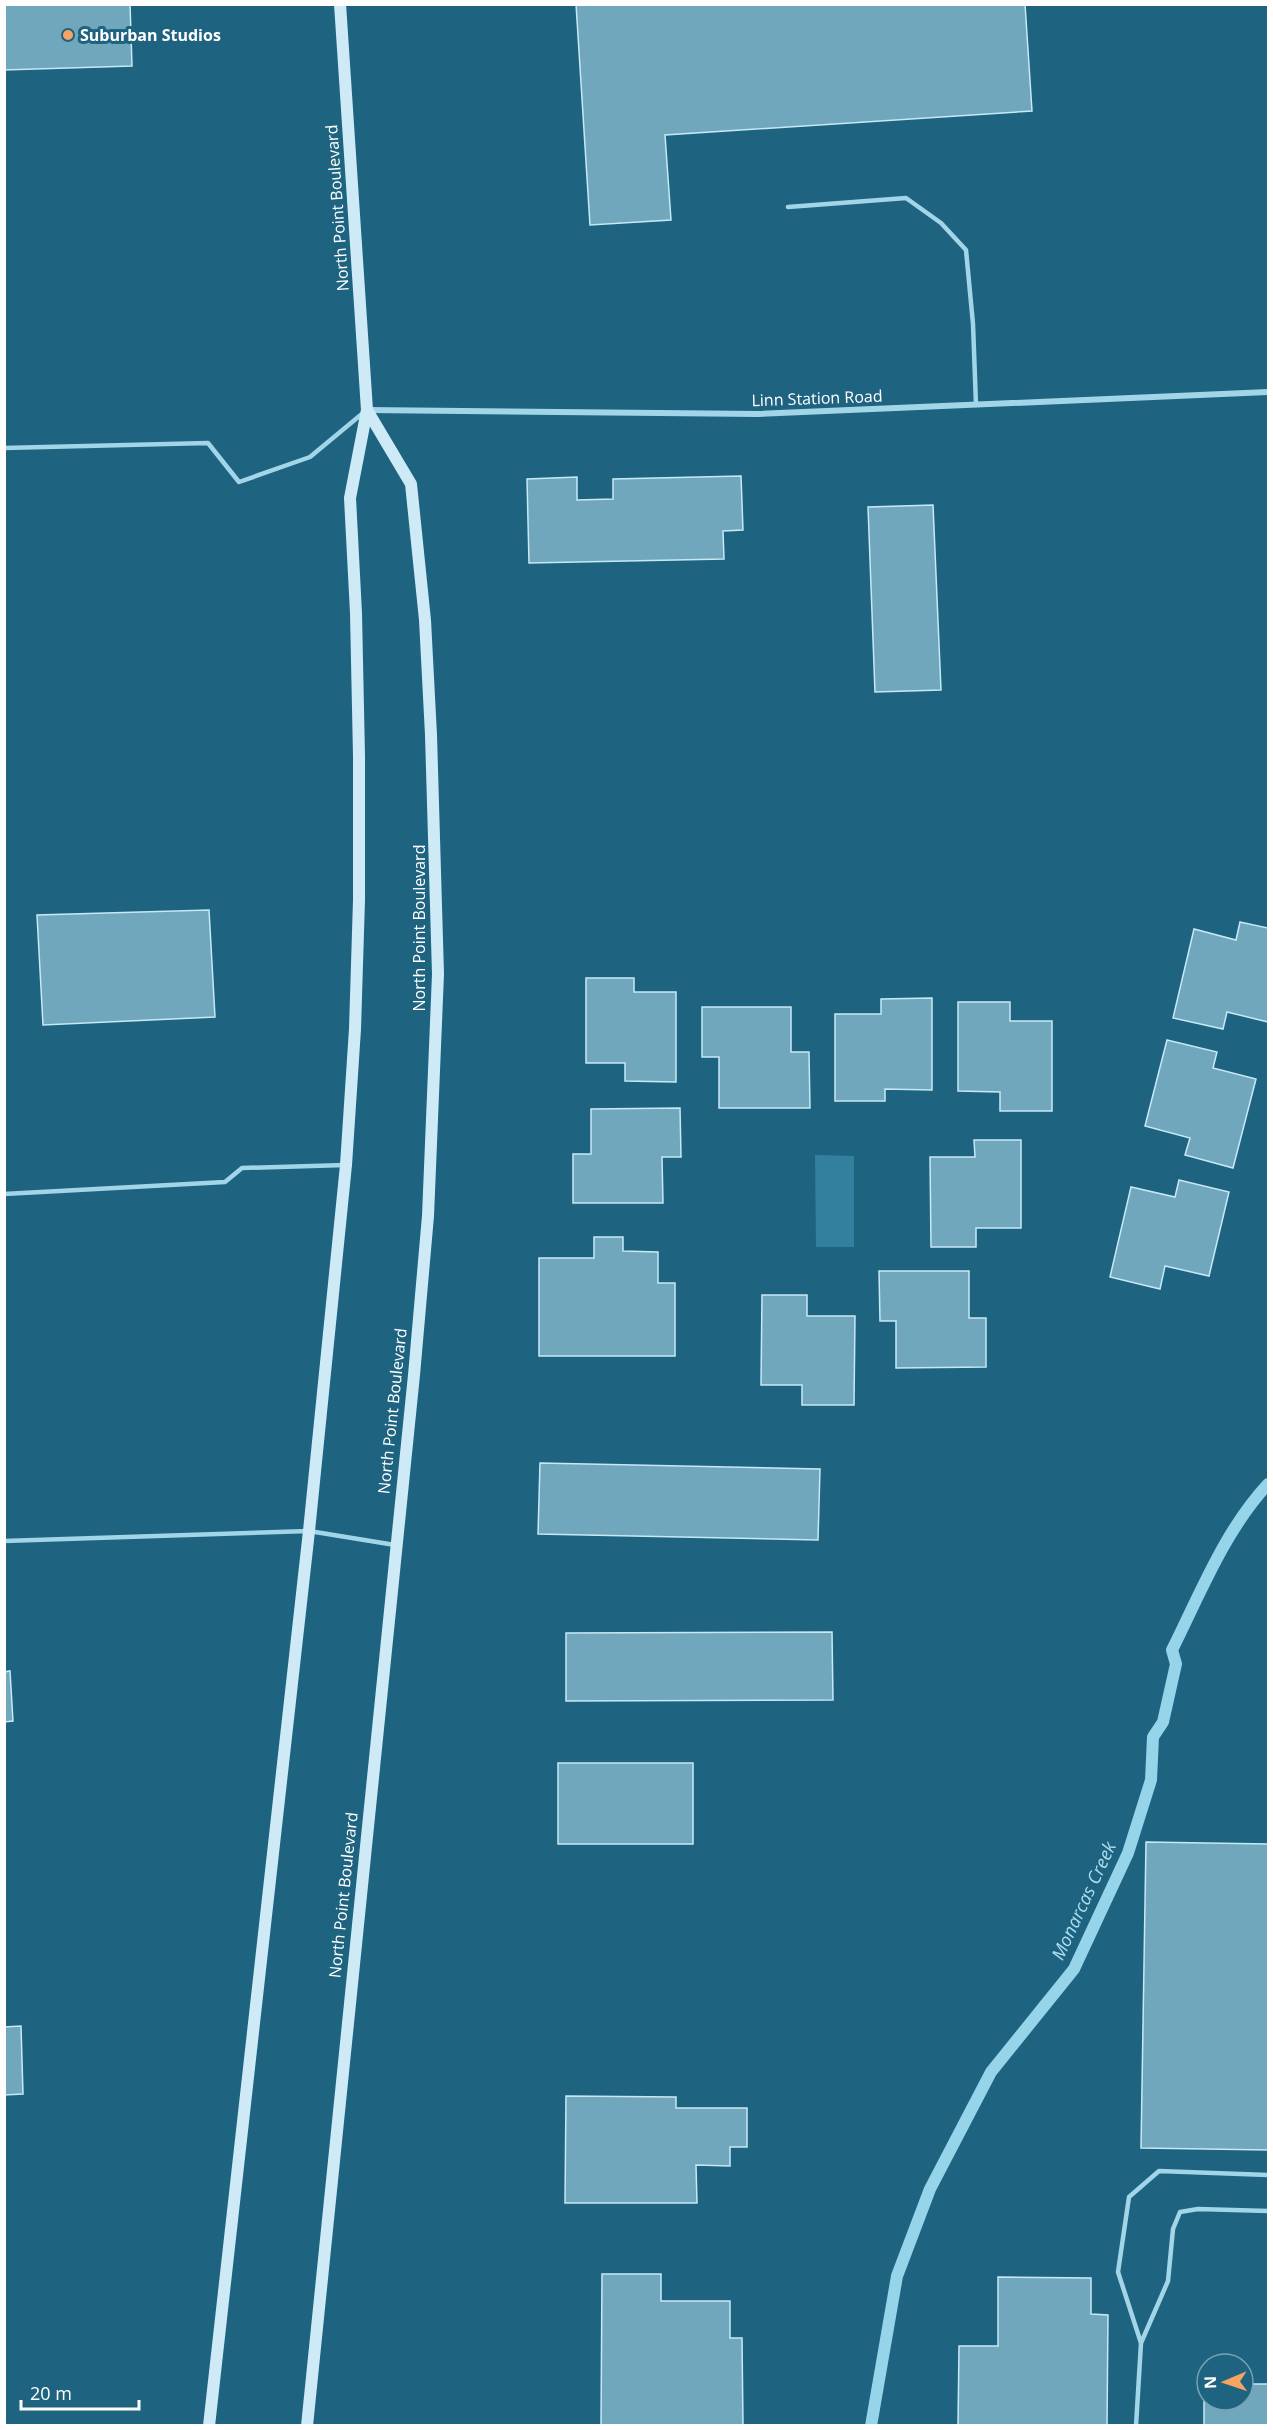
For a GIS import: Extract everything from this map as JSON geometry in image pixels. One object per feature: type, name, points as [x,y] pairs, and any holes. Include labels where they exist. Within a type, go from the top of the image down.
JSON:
[{"type":"main road","name":"North Point Boulevard","points":[[209,2426],[309,1531],[346,1165],[355,1029],[359,900],[356,625],[350,498],[367,410],[340,4]]},
{"type":"main road","name":"North Point Boulevard","points":[[307,2426],[414,1375],[428,1216],[438,974],[425,620],[411,484],[367,410]]},
{"type":"street","name":"Linn Station Road","points":[[367,410],[759,414],[1269,392]]},
{"type":"lane","points":[[788,207],[906,198],[941,223],[966,250],[973,324],[976,405]]},
{"type":"lane","points":[[4,448],[208,443],[239,482],[310,457],[367,410]]},
{"type":"lane","points":[[4,1194],[225,1182],[242,1168],[346,1165]]},
{"type":"lane","points":[[4,1541],[309,1531],[395,1545]]},
{"type":"lane","points":[[1141,2343],[1118,2272],[1129,2197],[1159,2171],[1269,2175]]},
{"type":"lane","points":[[1136,2426],[1141,2343],[1168,2281],[1173,2229],[1180,2212],[1198,2209],[1269,2211]]},
{"type":"shaded area","points":[[815,1155],[854,1156],[854,1247],[816,1247]]},
{"type":"building","name":"Suburban Studios","points":[[4,4],[130,4],[132,66],[4,70]]},
{"type":"building","points":[[576,4],[1025,4],[1032,111],[665,135],[671,220],[590,225]]},
{"type":"building","points":[[741,476],[743,530],[723,531],[724,559],[529,563],[527,479],[577,477],[577,500],[613,499],[613,479]]},
{"type":"building","points":[[933,505],[941,690],[875,692],[868,507]]},
{"type":"building","points":[[209,910],[215,1017],[43,1025],[37,915]]},
{"type":"building","points":[[1240,922],[1268,928],[1268,1022],[1227,1012],[1223,1029],[1173,1018],[1194,929],[1236,940]]},
{"type":"building","points":[[586,978],[634,978],[634,992],[676,992],[676,1082],[625,1081],[625,1063],[586,1063]]},
{"type":"building","points":[[932,998],[932,1090],[885,1089],[885,1101],[835,1101],[835,1014],[881,1014],[881,999]]},
{"type":"building","points":[[958,1002],[1010,1002],[1010,1021],[1052,1021],[1052,1111],[1000,1111],[1000,1092],[958,1091]]},
{"type":"building","points":[[702,1007],[791,1007],[791,1052],[809,1052],[810,1108],[719,1108],[719,1057],[702,1057]]},
{"type":"building","points":[[1167,1040],[1217,1052],[1213,1068],[1256,1079],[1233,1168],[1185,1155],[1190,1138],[1145,1126]]},
{"type":"building","points":[[680,1108],[681,1157],[662,1157],[663,1203],[573,1203],[573,1154],[591,1154],[591,1109]]},
{"type":"building","points":[[974,1140],[1021,1140],[1021,1228],[976,1228],[976,1247],[931,1247],[930,1157],[975,1157]]},
{"type":"building","points":[[1179,1180],[1229,1192],[1209,1276],[1165,1266],[1160,1289],[1110,1277],[1131,1187],[1175,1197]]},
{"type":"building","points":[[594,1237],[623,1237],[623,1251],[658,1252],[658,1283],[675,1283],[675,1356],[539,1356],[539,1258],[594,1258]]},
{"type":"building","points":[[879,1271],[969,1271],[969,1318],[986,1318],[986,1367],[896,1368],[896,1321],[880,1321]]},
{"type":"building","points":[[762,1295],[807,1295],[807,1316],[855,1316],[854,1405],[802,1405],[802,1385],[761,1385]]},
{"type":"building","points":[[540,1463],[820,1469],[818,1540],[538,1534]]},
{"type":"building","points":[[832,1632],[833,1700],[566,1701],[566,1633]]},
{"type":"building","points":[[10,1671],[13,1721],[4,1722],[4,1672]]},
{"type":"building","points":[[558,1763],[693,1763],[693,1844],[558,1844]]},
{"type":"building","points":[[1146,1842],[1268,1844],[1268,2150],[1141,2148]]},
{"type":"building","points":[[21,2026],[23,2094],[4,2095],[4,2027]]},
{"type":"building","points":[[566,2096],[676,2097],[676,2108],[747,2108],[747,2147],[730,2147],[730,2166],[696,2165],[697,2203],[565,2203]]},
{"type":"building","points":[[602,2274],[661,2274],[661,2301],[730,2301],[730,2338],[742,2338],[743,2426],[601,2426]]},
{"type":"building","points":[[998,2277],[1091,2278],[1091,2314],[1108,2315],[1107,2426],[958,2426],[959,2346],[998,2346]]},
{"type":"building","points":[[1255,2384],[1268,2384],[1268,2426],[1204,2426],[1204,2412],[1255,2412]]},
{"type":"waterway","name":"Monarcas Creek","points":[[871,2426],[897,2276],[930,2189],[991,2072],[1074,1969],[1128,1853],[1151,1780],[1153,1737],[1163,1722],[1176,1664],[1172,1650],[1226,1542],[1268,1484]]},
{"type":"place","name":"Suburban Studios","points":[[68,35]]}]
